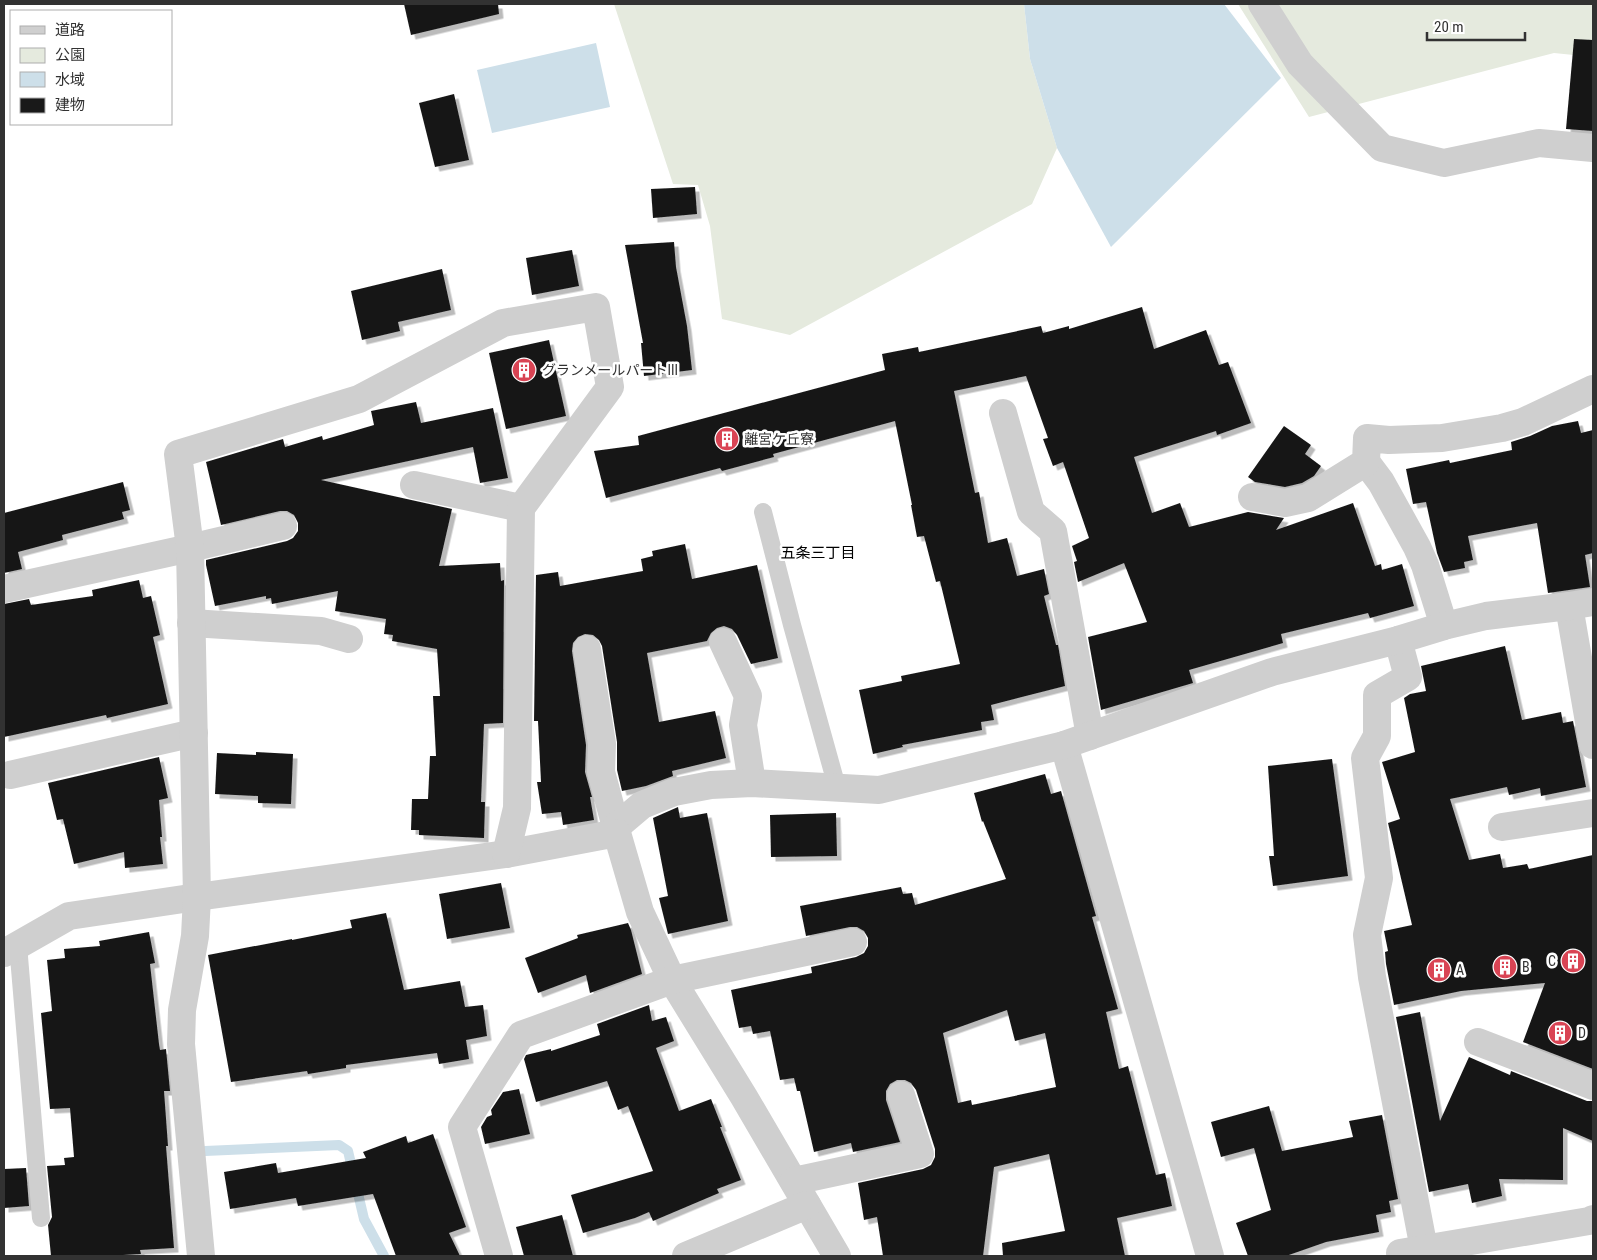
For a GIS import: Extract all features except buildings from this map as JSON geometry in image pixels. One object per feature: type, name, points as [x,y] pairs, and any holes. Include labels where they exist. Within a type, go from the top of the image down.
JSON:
[{"type":"street","points":[[1262,4],[1300,64],[1382,148],[1444,163],[1539,143],[1593,148]]},
{"type":"street","points":[[201,1256],[181,1044],[182,1010],[194,936],[198,897],[190,548],[178,454],[359,399],[503,324],[596,307],[610,387],[521,508],[517,808],[506,854]]},
{"type":"street","points":[[1444,626],[1425,565],[1417,547],[1381,482],[1366,462],[1367,438],[1389,440],[1442,438],[1502,428],[1523,422],[1593,389]]},
{"type":"street","points":[[1003,413],[1032,512],[1053,530],[1090,736]]},
{"type":"street","points":[[1252,497],[1285,503],[1308,498],[1366,462]]},
{"type":"street","points":[[414,485],[521,508]]},
{"type":"street","points":[[4,589],[283,526]]},
{"type":"street","points":[[11,949],[68,916],[506,854],[616,830],[642,805],[674,792],[711,785],[752,783],[879,790],[1064,745],[1272,672],[1486,616],[1581,604],[1593,745]]},
{"type":"street","points":[[191,623],[321,631],[349,639]]},
{"type":"street","points":[[1398,640],[1408,677],[1377,695],[1377,736],[1365,758],[1379,878],[1367,935],[1412,1251],[1593,1219]]},
{"type":"street","points":[[723,642],[748,696],[744,725],[752,783]]},
{"type":"street","points":[[587,649],[602,744],[601,772],[640,912],[672,980],[838,1256]]},
{"type":"street","points":[[10,775],[194,733]]},
{"type":"street","points":[[1064,745],[1210,1256]]},
{"type":"street","points":[[1502,827],[1593,813]]},
{"type":"street","points":[[498,1256],[462,1127],[521,1035],[672,980],[853,942]]},
{"type":"street","points":[[1478,1042],[1593,1086]]},
{"type":"street","points":[[794,1181],[920,1154],[901,1095]]},
{"type":"street","points":[[686,1256],[807,1205]]},
{"type":"lane","points":[[763,512],[837,787]]},
{"type":"lane","points":[[11,949],[41,1218]]},
{"type":"green space","points":[[614,4],[1024,4],[1030,59],[1057,148],[1032,204],[790,335],[722,319],[710,226],[698,185],[673,184]]},
{"type":"green space","points":[[1238,4],[1593,4],[1593,57],[1554,53],[1309,117]]},
{"type":"water","points":[[1024,4],[1224,4],[1281,78],[1111,247],[1057,148],[1030,59]]},
{"type":"water","points":[[596,43],[610,107],[492,133],[477,70]]},
{"type":"waterway","points":[[205,1151],[339,1145],[348,1151],[364,1219],[384,1256]]},
{"type":"place","name":"グランメールパートIII","points":[[524,370]]},
{"type":"place","name":"離宮ケ丘寮","points":[[727,439]]},
{"type":"place","name":"C","points":[[1573,961]]},
{"type":"place","name":"B","points":[[1505,967]]},
{"type":"place","name":"A","points":[[1439,970]]},
{"type":"place","name":"D","points":[[1560,1033]]},
{"type":"district","name":"五条三丁目","points":[[818,553]]}]
